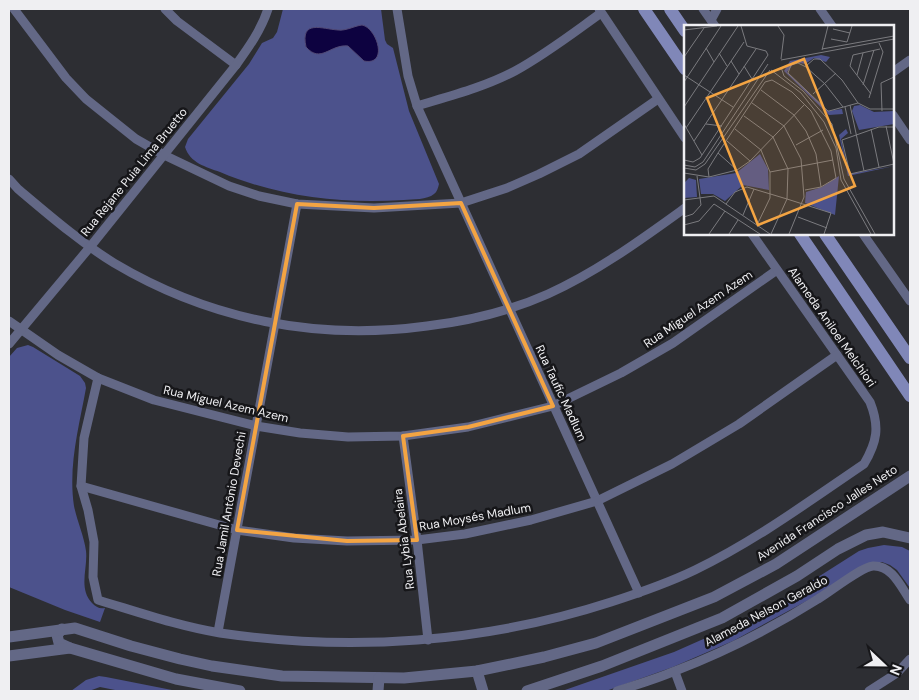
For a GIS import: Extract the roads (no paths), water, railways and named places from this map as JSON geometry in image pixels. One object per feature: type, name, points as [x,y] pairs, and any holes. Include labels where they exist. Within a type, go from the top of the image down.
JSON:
[{"type":"main road","points":[[644,9],[684,67]]},
{"type":"main road","points":[[670,9],[684,30]]},
{"type":"main road","points":[[801,235],[910,396]]},
{"type":"main road","points":[[826,235],[910,358]]},
{"type":"street","points":[[14,9],[60,71],[86,99],[136,139],[164,155],[229,186],[259,196],[297,204],[374,208],[460,203],[507,188],[579,154],[658,99]]},
{"type":"street","points":[[165,9],[177,21],[236,65]]},
{"type":"street","name":"Rua Rejane Puia Lima Bruetto","points":[[9,344],[90,247],[236,65],[256,37],[268,9]]},
{"type":"street","name":"Rua Taufic Madlum","points":[[397,9],[408,76],[418,106],[460,203],[638,593]]},
{"type":"street","points":[[703,9],[713,23]]},
{"type":"street","points":[[713,23],[717,9]]},
{"type":"street","points":[[820,9],[831,25]]},
{"type":"street","points":[[418,106],[475,88],[514,71],[556,46],[600,11],[684,137]]},
{"type":"street","points":[[894,71],[910,60]]},
{"type":"street","points":[[894,116],[910,140]]},
{"type":"street","points":[[9,179],[18,189],[90,247],[148,281],[192,301],[275,324],[315,330],[355,332],[404,329],[455,322],[509,309],[548,294],[594,269],[640,240],[684,209]]},
{"type":"street","name":"Rua Jamil Antônio Devechi","points":[[218,632],[297,204]]},
{"type":"street","name":"Alameda Aniloel Melchiori","points":[[638,593],[693,571],[748,543],[864,464],[875,440],[877,427],[870,402],[753,235]]},
{"type":"street","points":[[864,235],[910,301]]},
{"type":"street","name":"Rua Miguel Azem Azem","points":[[9,321],[20,330],[98,378],[154,400],[256,426],[300,433],[348,437],[403,436],[468,427],[553,406],[621,373],[673,343],[777,270]]},
{"type":"street","name":"Rua Moysés Madlum","points":[[81,486],[237,530],[294,538],[347,541],[418,540],[465,534],[531,520],[596,501],[672,464],[739,424],[837,355]]},
{"type":"street","points":[[98,378],[84,438],[81,486],[94,542],[93,577],[98,600],[156,618],[218,632],[280,640],[379,643],[428,640],[530,625],[638,593]]},
{"type":"street","name":"Rua Lybia Abelaira","points":[[403,436],[418,540],[428,640]]},
{"type":"street","name":"Avenida Francisco Jalles Neto","points":[[9,637],[75,628],[131,646],[212,666],[282,676],[379,678],[434,676],[477,671],[544,657],[596,643],[714,597],[776,564],[910,476]]},
{"type":"street","points":[[527,691],[602,666],[722,618],[797,576],[838,549],[866,535],[882,532],[910,538]]},
{"type":"street","name":"Alameda Nelson Geraldo","points":[[617,691],[675,672],[736,644],[816,600],[862,570],[872,566],[886,568],[910,600]]},
{"type":"street","points":[[62,629],[57,635],[59,643],[70,648],[176,679],[240,691]]},
{"type":"street","points":[[9,656],[70,648]]},
{"type":"street","points":[[869,691],[896,674],[910,659]]},
{"type":"street","points":[[477,671],[483,691]]},
{"type":"street","points":[[675,672],[682,691]]},
{"type":"street","points":[[378,691],[379,678]]}]
